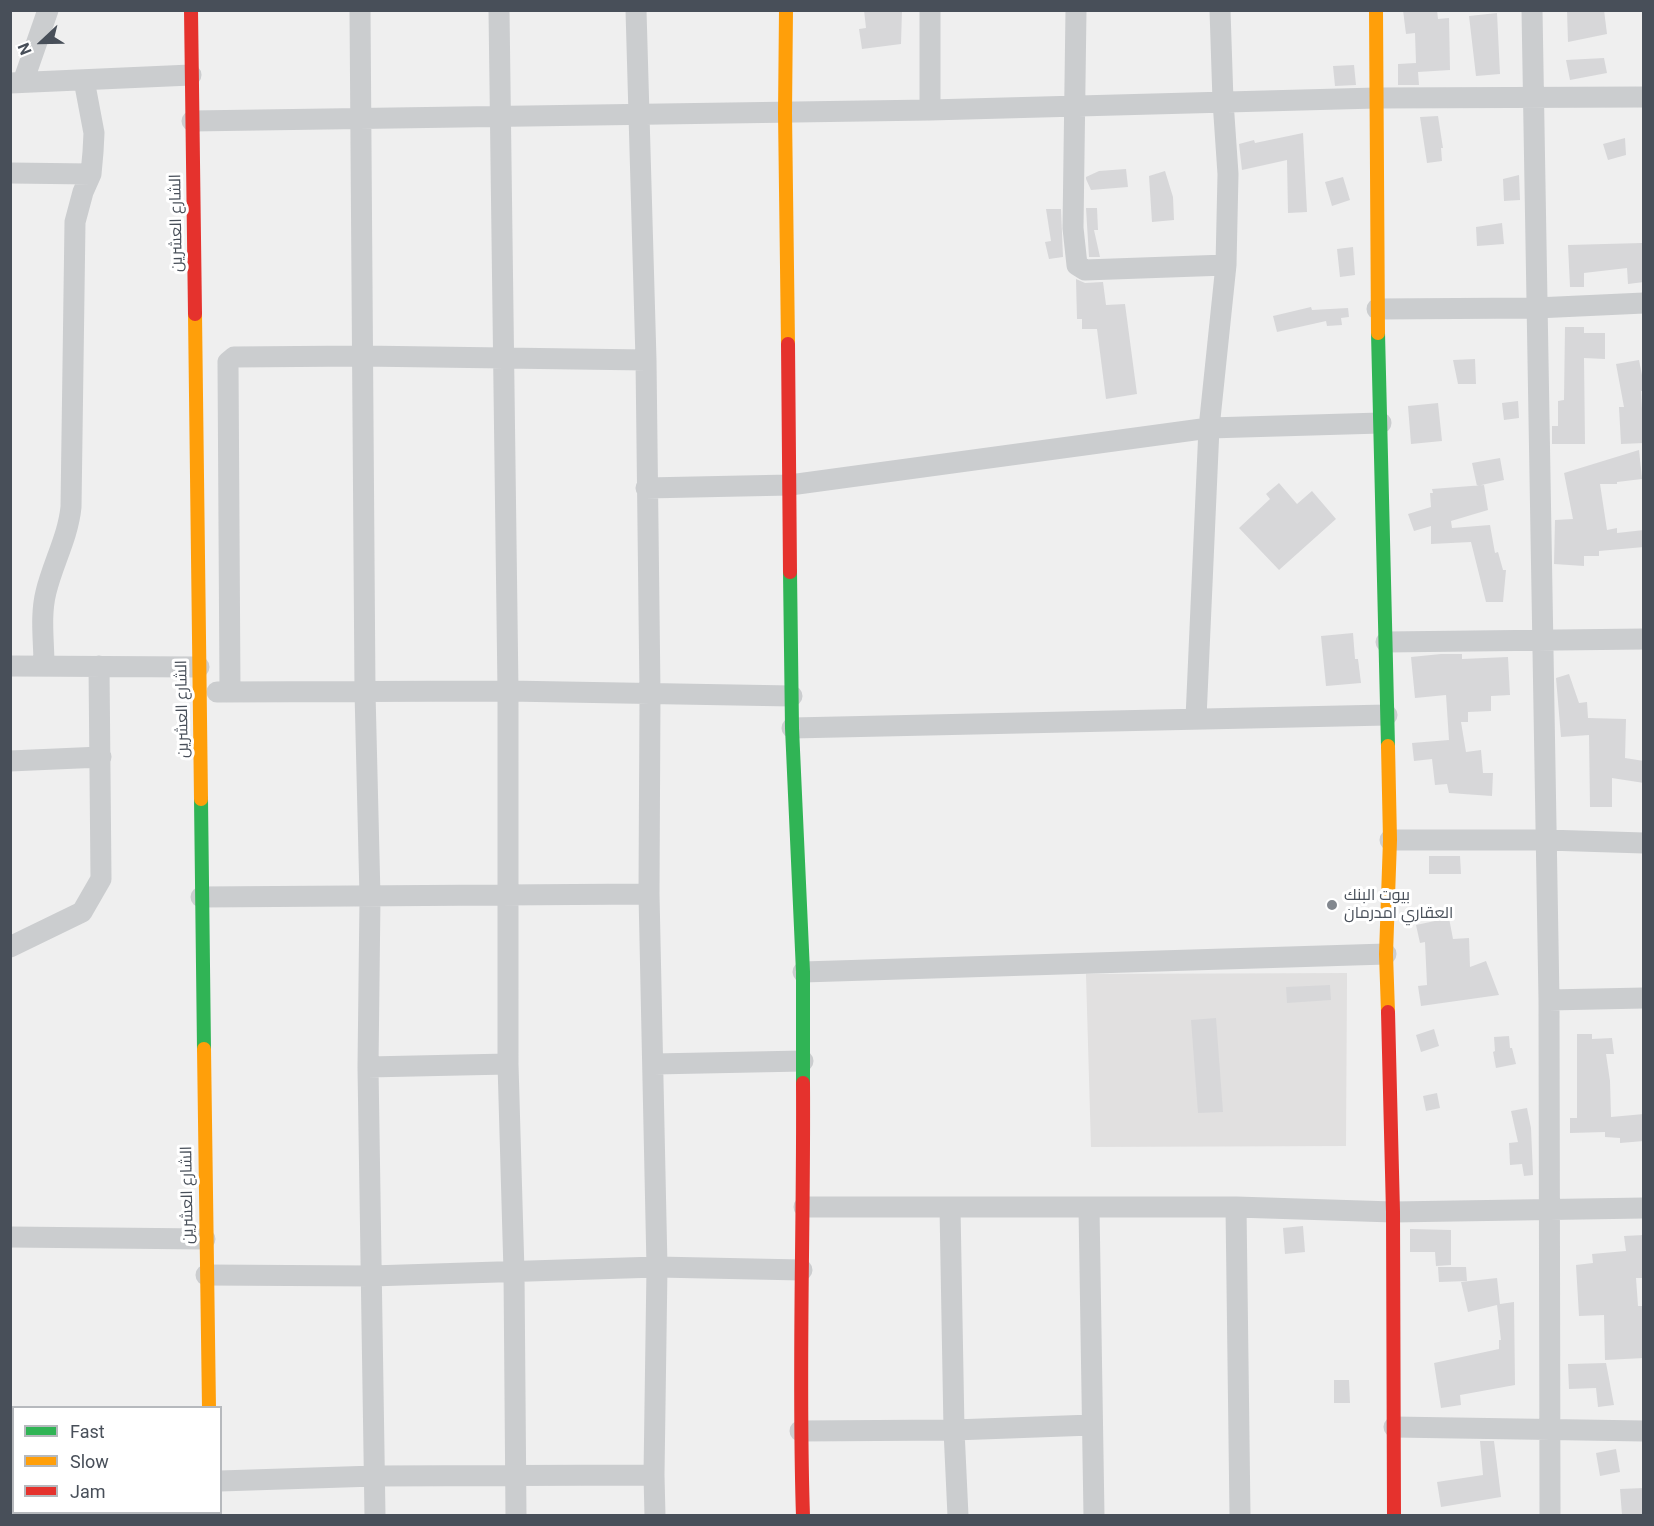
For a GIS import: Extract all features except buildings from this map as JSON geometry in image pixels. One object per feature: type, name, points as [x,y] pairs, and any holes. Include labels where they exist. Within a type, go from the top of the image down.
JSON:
[{"type":"street","points":[[48,10],[16,83],[191,75]]},
{"type":"street","name":"الشارع العشرين","points":[[191,10],[209,1406]]},
{"type":"street","points":[[360,10],[365,692],[370,897],[368,1067],[375,1515]]},
{"type":"street","points":[[500,10],[508,691],[508,1064],[514,1272],[516,1515]]},
{"type":"street","points":[[636,10],[646,360],[650,894],[657,1267],[655,1515]]},
{"type":"street","points":[[786,10],[785,113],[792,728],[803,972],[804,1206],[800,1431],[803,1515]]},
{"type":"street","points":[[930,10],[930,110]]},
{"type":"street","points":[[1076,10],[1073,228],[1077,265],[1085,270],[1226,265]]},
{"type":"street","points":[[1196,718],[1209,428],[1226,265],[1228,174],[1220,10]]},
{"type":"street","points":[[1376,10],[1377,309],[1390,840],[1386,954],[1393,1212],[1394,1515]]},
{"type":"street","points":[[1532,10],[1549,1000],[1550,1515]]},
{"type":"street","points":[[44,666],[42,610],[46,590],[66,536],[70,514],[75,222],[83,192],[91,174],[93,133],[84,80]]},
{"type":"street","points":[[192,121],[785,113],[1376,98],[1644,97]]},
{"type":"street","points":[[10,173],[91,174]]},
{"type":"street","points":[[1377,309],[1536,308],[1644,303]]},
{"type":"street","points":[[230,692],[228,362],[234,357],[362,356],[646,360]]},
{"type":"street","points":[[646,488],[790,485],[1209,428],[1381,423]]},
{"type":"street","points":[[1386,642],[1644,639]]},
{"type":"street","points":[[10,666],[199,667]]},
{"type":"street","points":[[10,947],[82,912],[101,879],[99,666]]},
{"type":"street","points":[[200,692],[508,691],[792,696]]},
{"type":"street","points":[[792,728],[1387,715]]},
{"type":"street","points":[[10,761],[101,757]]},
{"type":"street","points":[[1390,840],[1546,840],[1644,843]]},
{"type":"street","points":[[201,897],[650,894]]},
{"type":"street","points":[[803,972],[1386,954]]},
{"type":"street","points":[[1549,1000],[1644,998]]},
{"type":"street","points":[[654,1064],[803,1061]]},
{"type":"street","points":[[368,1067],[508,1064]]},
{"type":"street","points":[[804,1206],[1236,1208],[1393,1212],[1644,1208]]},
{"type":"street","points":[[950,1207],[958,1515]]},
{"type":"street","points":[[1089,1208],[1094,1515]]},
{"type":"street","points":[[1236,1208],[1240,1515]]},
{"type":"street","points":[[10,1237],[206,1239]]},
{"type":"street","points":[[206,1275],[371,1276],[657,1267],[802,1270]]},
{"type":"street","points":[[800,1431],[954,1430],[1092,1425]]},
{"type":"street","points":[[1394,1427],[1644,1431]]},
{"type":"street","points":[[222,1481],[375,1476],[654,1475]]},
{"type":"shaded area","points":[[1347,973],[1346,1146],[1091,1147],[1086,974]]},
{"type":"traffic: fast","points":[[1378,333],[1388,746]]},
{"type":"traffic: fast","points":[[790,572],[792,728],[803,972],[803,1083]]},
{"type":"traffic: fast","points":[[201,799],[204,1049]]},
{"type":"traffic: slow","points":[[786,10],[788,344]]},
{"type":"traffic: slow","points":[[1376,10],[1378,333]]},
{"type":"traffic: slow","points":[[195,314],[201,799]]},
{"type":"traffic: slow","points":[[1388,746],[1390,840],[1386,954],[1388,1012]]},
{"type":"traffic: slow","points":[[204,1049],[209,1406]]},
{"type":"traffic: jam","points":[[191,10],[195,314]]},
{"type":"traffic: jam","points":[[788,344],[790,572]]},
{"type":"traffic: jam","points":[[1388,1012],[1393,1212],[1394,1516]]},
{"type":"traffic: jam","points":[[803,1083],[801,1408],[803,1516]]},
{"type":"place","name":"بيوت البنك العقاري امدرمان","points":[[1332,905]]}]
